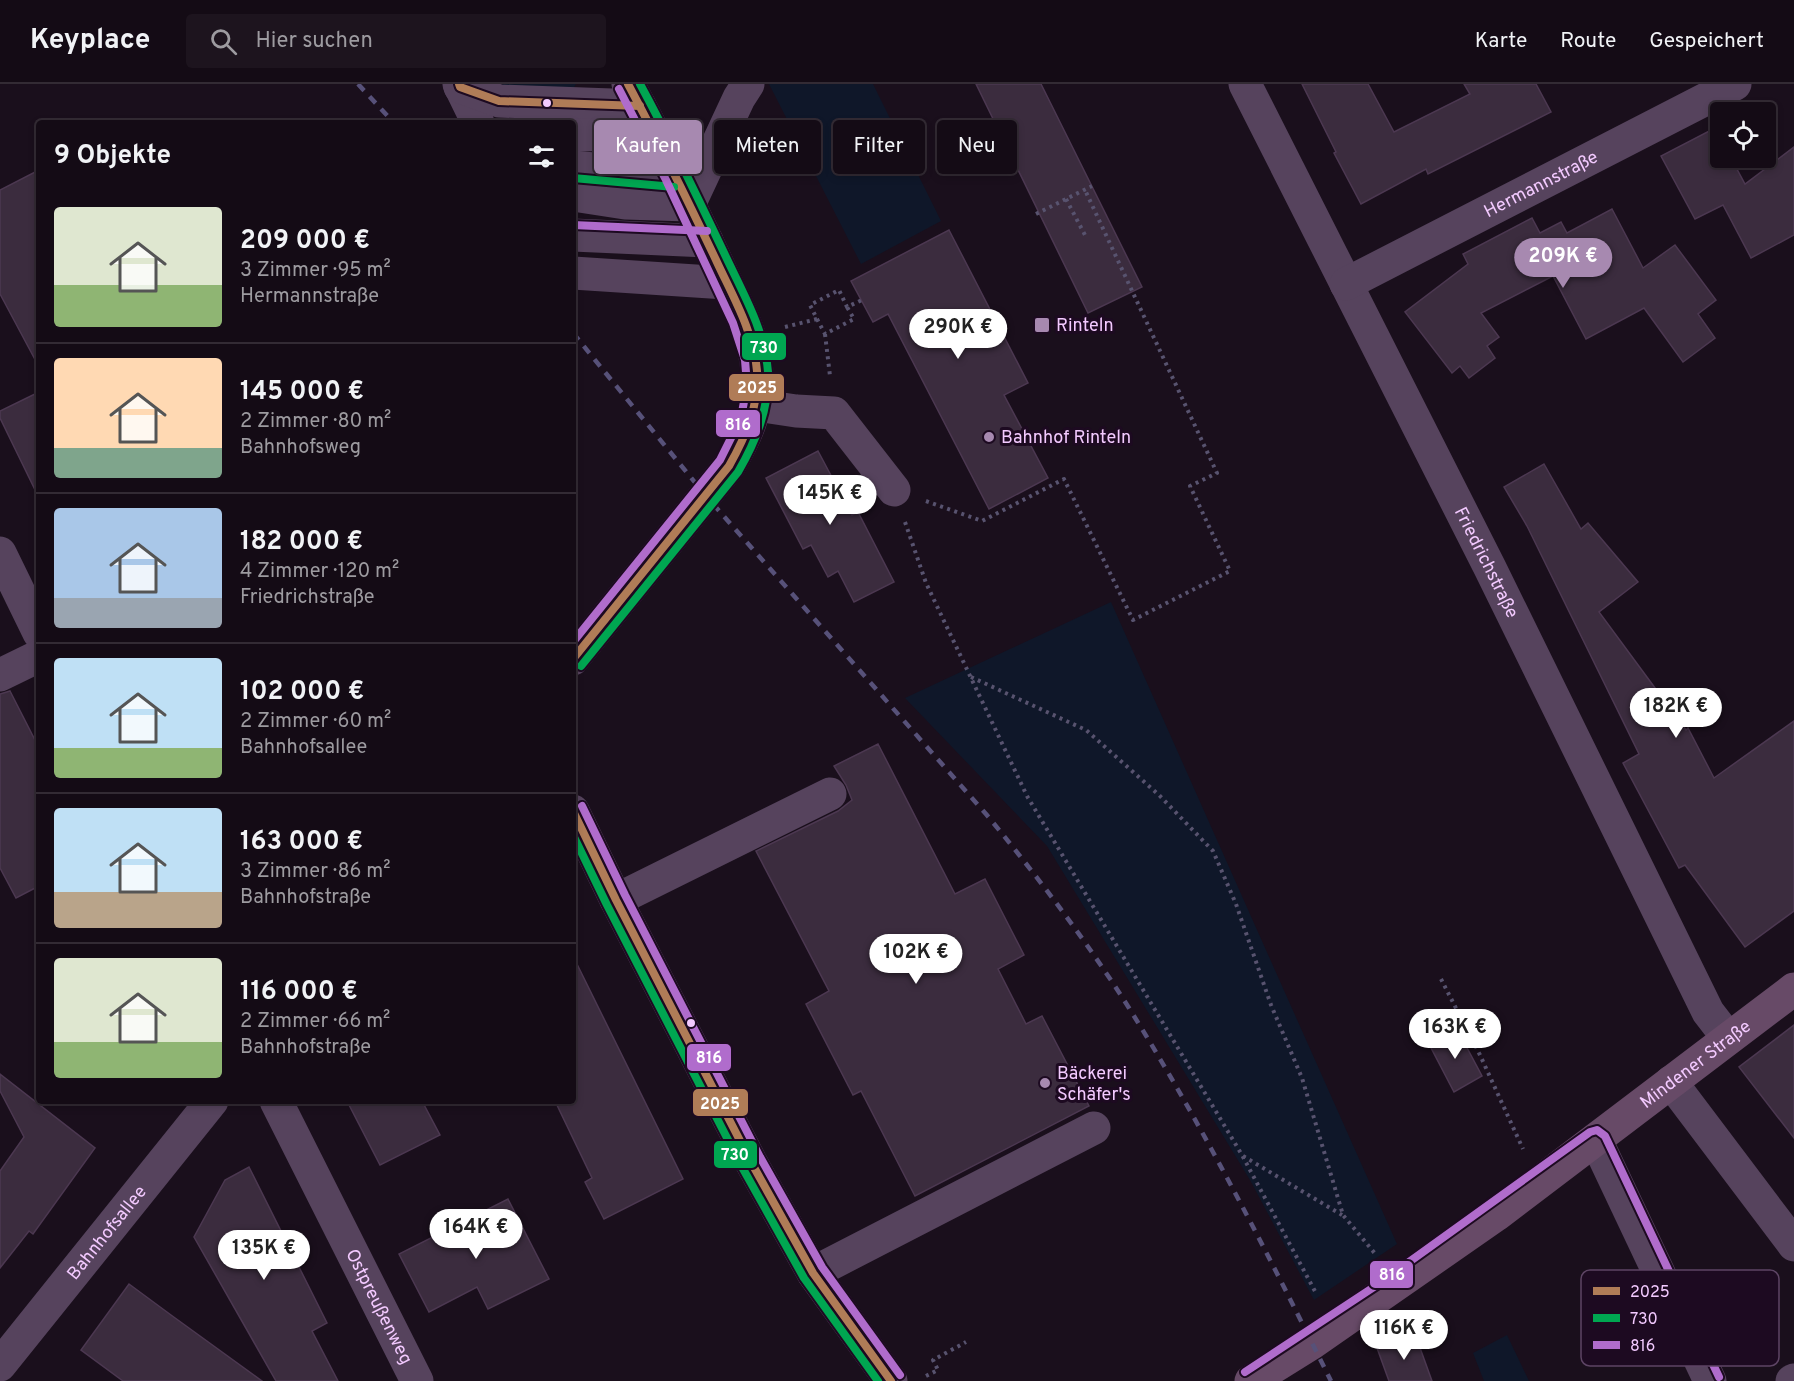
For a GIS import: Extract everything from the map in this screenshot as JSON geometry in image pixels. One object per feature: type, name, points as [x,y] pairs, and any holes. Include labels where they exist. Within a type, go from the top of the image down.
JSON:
[{"type":"main road","name":"Mindener Straße","points":[[1251,1381],[1335,1328],[1538,1183],[1794,989]]},
{"type":"street","points":[[689,206],[739,98],[748,84]]},
{"type":"street","name":"Friedrichstraße","points":[[1245,84],[1490,568],[1708,1012],[1728,1038]]},
{"type":"street","name":"Hermannstraße","points":[[1346,284],[1735,84]]},
{"type":"street","points":[[472,106],[499,101],[641,108]]},
{"type":"street","points":[[576,134],[641,108]]},
{"type":"street","points":[[576,655],[729,466],[744,439],[756,405],[757,370],[749,335],[707,241],[641,108]]},
{"type":"street","points":[[576,167],[675,177]]},
{"type":"street","points":[[576,195],[625,203],[689,206]]},
{"type":"street","points":[[576,235],[707,241]]},
{"type":"street","points":[[576,273],[726,283]]},
{"type":"street","points":[[756,405],[796,411],[834,413],[894,490]]},
{"type":"street","points":[[0,553],[36,627]]},
{"type":"street","points":[[0,675],[36,657]]},
{"type":"street","points":[[616,900],[830,794]]},
{"type":"street","points":[[576,817],[616,900],[751,1162],[813,1273],[891,1381]]},
{"type":"street","points":[[1671,1082],[1794,1245]]},
{"type":"street","name":"Bahnhofsallee","points":[[0,1365],[210,1104]]},
{"type":"street","name":"Ostpreußenweg","points":[[278,1104],[417,1381]]},
{"type":"street","points":[[813,1273],[1094,1128]]},
{"type":"street","points":[[1596,1140],[1657,1270]]},
{"type":"street","points":[[1703,1366],[1710,1381]]},
{"type":"path","points":[[1036,214],[1092,186]]},
{"type":"path","points":[[894,490],[982,521],[1064,479],[1133,620],[1230,571],[1190,486],[1217,473],[1085,190]]},
{"type":"path","points":[[1066,199],[1086,237]]},
{"type":"path","points":[[839,290],[847,307],[854,319],[825,334],[810,305],[839,290]]},
{"type":"path","points":[[847,307],[862,300]]},
{"type":"path","points":[[749,335],[817,319]]},
{"type":"path","points":[[894,490],[926,583],[1027,796],[1242,1155],[1335,1328]]},
{"type":"path","points":[[970,677],[1086,730],[1160,795],[1213,851],[1236,904],[1271,1005],[1302,1078],[1343,1215]]},
{"type":"path","points":[[1441,979],[1480,1055],[1538,1183]]},
{"type":"path","points":[[1242,1155],[1343,1215],[1399,1282]]},
{"type":"path","points":[[917,1381],[938,1370],[933,1360],[966,1342]]},
{"type":"shaded area","points":[[501,84],[576,84],[573,89],[522,92]]},
{"type":"shaded area","points":[[769,84],[873,84],[891,120],[833,120],[833,174],[918,174],[941,221],[861,264],[815,174],[821,174],[821,120],[787,120]]},
{"type":"shaded area","points":[[1111,602],[1397,1244],[1314,1300],[1250,1180],[1047,846],[905,698]]},
{"type":"shaded area","points":[[1507,1335],[1529,1381],[1484,1381],[1473,1353]]},
{"type":"building","points":[[976,84],[1041,84],[1142,287],[1088,313],[1017,168],[1017,120],[994,120]]},
{"type":"building","points":[[1302,84],[1368,84],[1394,132],[1470,94],[1464,84],[1536,84],[1551,112],[1428,174],[1426,169],[1361,204]]},
{"type":"building","points":[[1710,131],[1710,168],[1736,168],[1745,184],[1766,168],[1776,168],[1776,161],[1794,147],[1794,235],[1751,258],[1723,205],[1695,219],[1661,156]]},
{"type":"building","points":[[36,172],[36,361],[0,294],[0,190]]},
{"type":"building","points":[[1612,209],[1643,268],[1675,245],[1716,300],[1698,314],[1715,338],[1683,362],[1644,308],[1586,339],[1553,276],[1481,313],[1499,337],[1487,346],[1495,358],[1469,378],[1460,366],[1452,373],[1405,312],[1468,264],[1463,254],[1532,218],[1540,233],[1561,222],[1567,233]]},
{"type":"building","name":"Bahnhof Rinteln","points":[[949,230],[1028,383],[1004,395],[1048,478],[989,509],[888,314],[873,322],[851,281]]},
{"type":"building","points":[[36,393],[36,492],[0,418],[0,411]]},
{"type":"building","points":[[818,451],[852,515],[858,512],[894,582],[854,602],[838,571],[828,577],[811,545],[803,549],[766,478]]},
{"type":"building","points":[[1544,464],[1581,529],[1588,523],[1638,582],[1599,612],[1686,730],[1688,728],[1714,778],[1794,721],[1794,911],[1745,947],[1685,865],[1679,868],[1623,763],[1639,754],[1527,526],[1504,487]]},
{"type":"building","points":[[10,691],[36,742],[36,888],[16,898],[0,868],[0,694]]},
{"type":"building","points":[[878,744],[955,894],[985,879],[1024,955],[998,969],[1026,1024],[1042,1016],[1089,1106],[915,1196],[861,1091],[853,1095],[806,1004],[829,991],[756,851],[838,811],[852,800],[834,766]]},
{"type":"building","points":[[576,962],[683,1179],[604,1219],[585,1182],[592,1178],[556,1104],[576,1104]]},
{"type":"building","points":[[1794,1025],[1794,1138],[1739,1067]]},
{"type":"building","points":[[1457,1029],[1482,1076],[1454,1092],[1429,1044]]},
{"type":"building","points":[[0,1074],[95,1148],[33,1234],[29,1231],[0,1268],[0,1171],[24,1137],[0,1091]]},
{"type":"building","points":[[349,1104],[424,1104],[440,1135],[380,1165]]},
{"type":"building","points":[[249,1167],[327,1323],[312,1331],[338,1381],[276,1381],[194,1237],[225,1180]]},
{"type":"building","points":[[508,1199],[549,1279],[488,1309],[477,1287],[429,1312],[399,1254]]},
{"type":"building","points":[[129,1284],[262,1381],[123,1381],[81,1350]]},
{"type":"building","points":[[1415,1334],[1432,1381],[1389,1381],[1377,1348]]},
{"type":"railway","points":[[358,84],[391,120]]},
{"type":"railway","points":[[576,337],[706,496],[986,814],[1078,933],[1157,1053],[1209,1145],[1331,1381]]},
{"type":"transit line","name":"2025","points":[[459,84],[460,87],[499,101],[640,106]]},
{"type":"transit line","name":"2025","points":[[576,655],[729,466],[750,420],[756,396],[757,371],[747,328],[684,194],[628,84]]},
{"type":"transit line","name":"730","points":[[581,666],[738,472],[760,424],[768,386],[766,357],[758,327],[684,170],[640,84]]},
{"type":"transit line","name":"816","points":[[576,638],[720,460],[741,418],[747,385],[745,360],[733,323],[666,180],[619,89]]},
{"type":"transit line","name":"730","points":[[576,178],[674,187]]},
{"type":"transit line","name":"816","points":[[576,225],[707,231]]},
{"type":"transit line","name":"816","points":[[582,806],[625,895],[760,1157],[822,1267],[900,1375]]},
{"type":"transit line","name":"2025","points":[[576,817],[616,900],[751,1162],[813,1273],[891,1381]]},
{"type":"transit line","name":"730","points":[[576,841],[742,1167],[804,1278],[878,1381]]},
{"type":"transit line","name":"816","points":[[1245,1372],[1377,1285],[1590,1132],[1597,1130],[1605,1136],[1668,1270]]},
{"type":"transit line","name":"816","points":[[1714,1366],[1719,1377]]},
{"type":"place","name":"Rinteln","points":[[1042,325]]},
{"type":"place","name":"Bahnhof Rinteln","points":[[989,437]]},
{"type":"place","name":"Bäckerei Schäfer's","points":[[1045,1083]]}]
